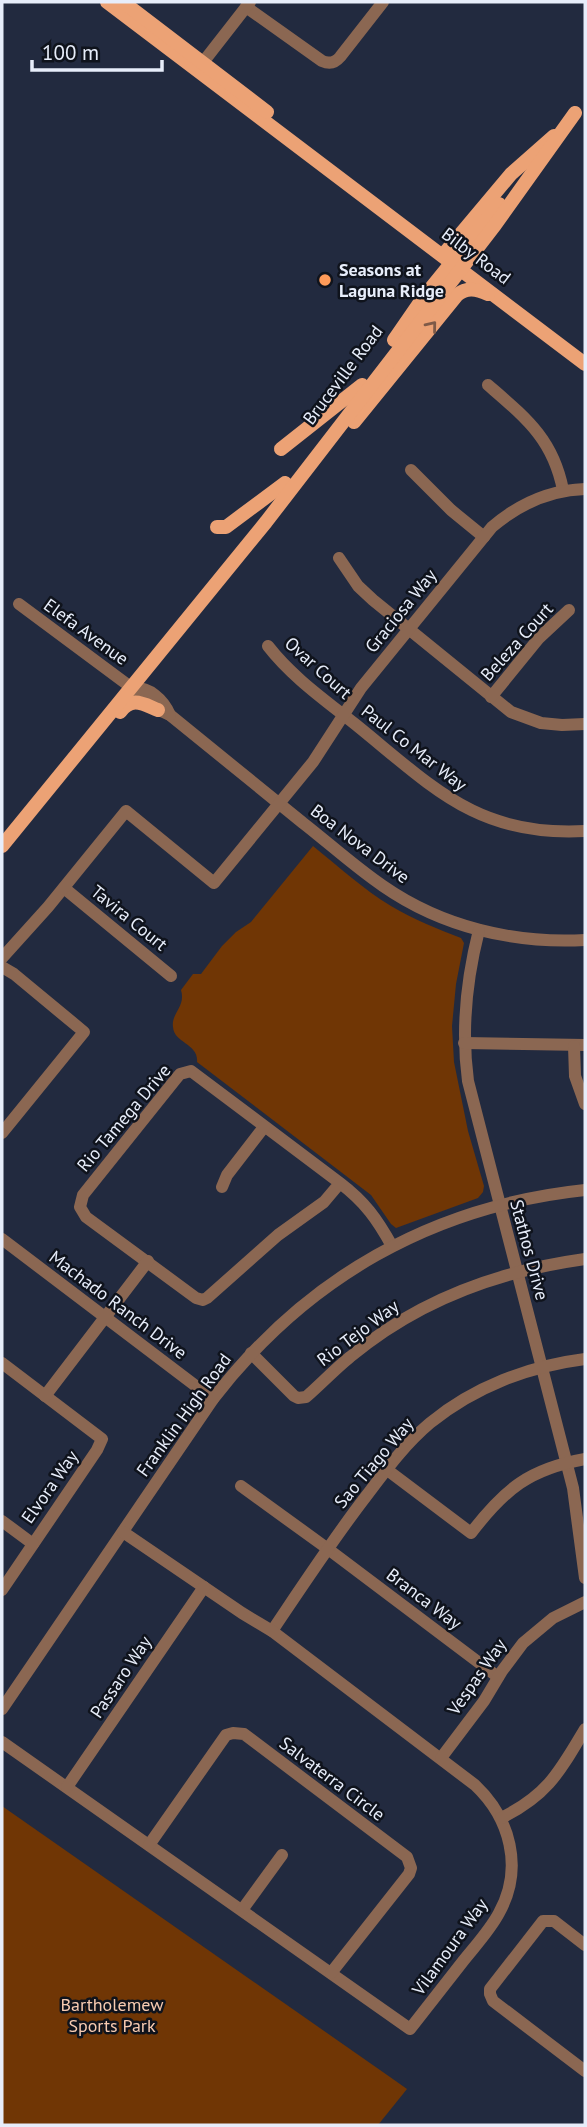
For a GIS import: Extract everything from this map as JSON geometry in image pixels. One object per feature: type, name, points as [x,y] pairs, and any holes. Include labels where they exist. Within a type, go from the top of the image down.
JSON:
[{"type":"main road","name":"Bilby Road","points":[[107,2],[200,66]]},
{"type":"main road","name":"Bilby Road","points":[[123,2],[344,180],[585,364]]},
{"type":"main road","name":"Bruceville Road","points":[[2,846],[266,522],[452,262],[511,174],[561,130],[585,101]]},
{"type":"main road","name":"Bruceville Road","points":[[227,568],[253,525],[362,385],[411,314],[452,262],[526,183],[575,113]]},
{"type":"main road","points":[[306,469],[337,443],[457,295],[464,290],[476,289],[502,300]]},
{"type":"main road","points":[[281,449],[362,385]]},
{"type":"main road","points":[[217,527],[226,527],[285,483]]},
{"type":"main road","points":[[106,719],[115,716],[124,706],[133,702],[141,702],[164,713]]},
{"type":"street","points":[[200,66],[248,4],[278,31],[329,63],[340,57],[383,2]]},
{"type":"street","points":[[488,385],[539,432],[554,457],[563,490]]},
{"type":"street","points":[[411,470],[451,510],[484,537]]},
{"type":"street","name":"Graciosa Way","points":[[64,888],[126,811],[214,883],[313,762],[361,688],[484,537],[506,515],[522,505],[563,490],[585,488]]},
{"type":"street","points":[[339,558],[358,586],[373,600],[511,712],[541,723],[585,724]]},
{"type":"street","name":"Elefa Avenue","points":[[19,604],[132,688],[279,804]]},
{"type":"street","name":"Beleza Court","points":[[491,697],[539,638],[569,610]]},
{"type":"street","name":"Ovar Court","points":[[268,646],[290,671],[344,715]]},
{"type":"street","name":"Paul Co Mar Way","points":[[344,715],[437,790],[464,808],[486,818],[525,829],[550,832],[585,831]]},
{"type":"street","name":"Boa Nova Drive","points":[[279,804],[384,887],[426,910],[479,930],[515,938],[543,941],[585,940]]},
{"type":"street","points":[[2,958],[64,888]]},
{"type":"street","name":"Tavira Court","points":[[64,888],[171,976]]},
{"type":"street","name":"Stathos Drive","points":[[479,930],[466,994],[464,1043],[468,1081],[573,1488],[585,1578]]},
{"type":"street","points":[[2,967],[84,1032],[2,1133]]},
{"type":"street","points":[[464,1043],[579,1046],[575,1076],[585,1104]]},
{"type":"street","name":"Rio Tamega Drive","points":[[340,1183],[324,1202],[278,1235],[203,1300],[196,1298],[86,1217],[80,1206],[83,1195],[180,1074],[191,1071],[264,1128],[340,1183],[362,1201],[377,1218],[392,1246]]},
{"type":"street","points":[[222,1188],[227,1175],[264,1128]]},
{"type":"street","name":"Franklin High Road","points":[[2,1709],[213,1399],[251,1353],[288,1317],[359,1264],[434,1226],[499,1205],[585,1190]]},
{"type":"street","name":"Machado Ranch Drive","points":[[2,1239],[213,1399]]},
{"type":"street","name":"Rio Tejo Way","points":[[251,1353],[294,1396],[306,1397],[349,1357],[407,1316],[471,1286],[517,1271],[585,1259]]},
{"type":"street","points":[[45,1396],[148,1261]]},
{"type":"street","name":"Sao Tiago Way","points":[[272,1630],[386,1469],[417,1435],[446,1411],[494,1384],[542,1367],[585,1359]]},
{"type":"street","name":"Elvora Way","points":[[2,1363],[102,1439],[2,1590]]},
{"type":"street","points":[[386,1469],[471,1534],[495,1503],[514,1486],[547,1469],[585,1459]]},
{"type":"street","name":"Branca Way","points":[[241,1486],[498,1677]]},
{"type":"street","points":[[2,1521],[33,1544]]},
{"type":"street","name":"Vilamoura Way","points":[[2,1742],[411,2029],[490,1927],[506,1896],[512,1857],[501,1818],[481,1790],[272,1630],[123,1532]]},
{"type":"street","name":"Passaro Way","points":[[68,1787],[204,1587]]},
{"type":"street","name":"Vespas Way","points":[[441,1758],[484,1701],[514,1654],[537,1629],[585,1602]]},
{"type":"street","points":[[501,1818],[533,1800],[545,1789],[563,1766],[585,1728]]},
{"type":"street","name":"Salvaterra Circle","points":[[149,1845],[226,1735],[244,1734],[407,1857],[409,1862],[409,1874],[331,1973]]},
{"type":"street","points":[[242,1910],[282,1855]]},
{"type":"street","points":[[585,1945],[554,1921],[543,1921],[491,1989],[490,1994],[493,2001],[585,2071]]},
{"type":"green space","points":[[313,846],[351,878],[399,911],[461,938],[464,943],[452,1026],[454,1062],[468,1131],[484,1186],[483,1192],[478,1198],[396,1228],[371,1195],[197,1062],[197,1056],[191,1047],[174,1032],[174,1018],[182,1001],[181,990],[193,974],[201,974],[236,932],[251,922]]},
{"type":"green space","name":"Bartholemew Sports Park","points":[[2,1806],[407,2089],[378,2125],[2,2125]]},
{"type":"place","name":"Seasons at Laguna Ridge","points":[[325,280]]}]
